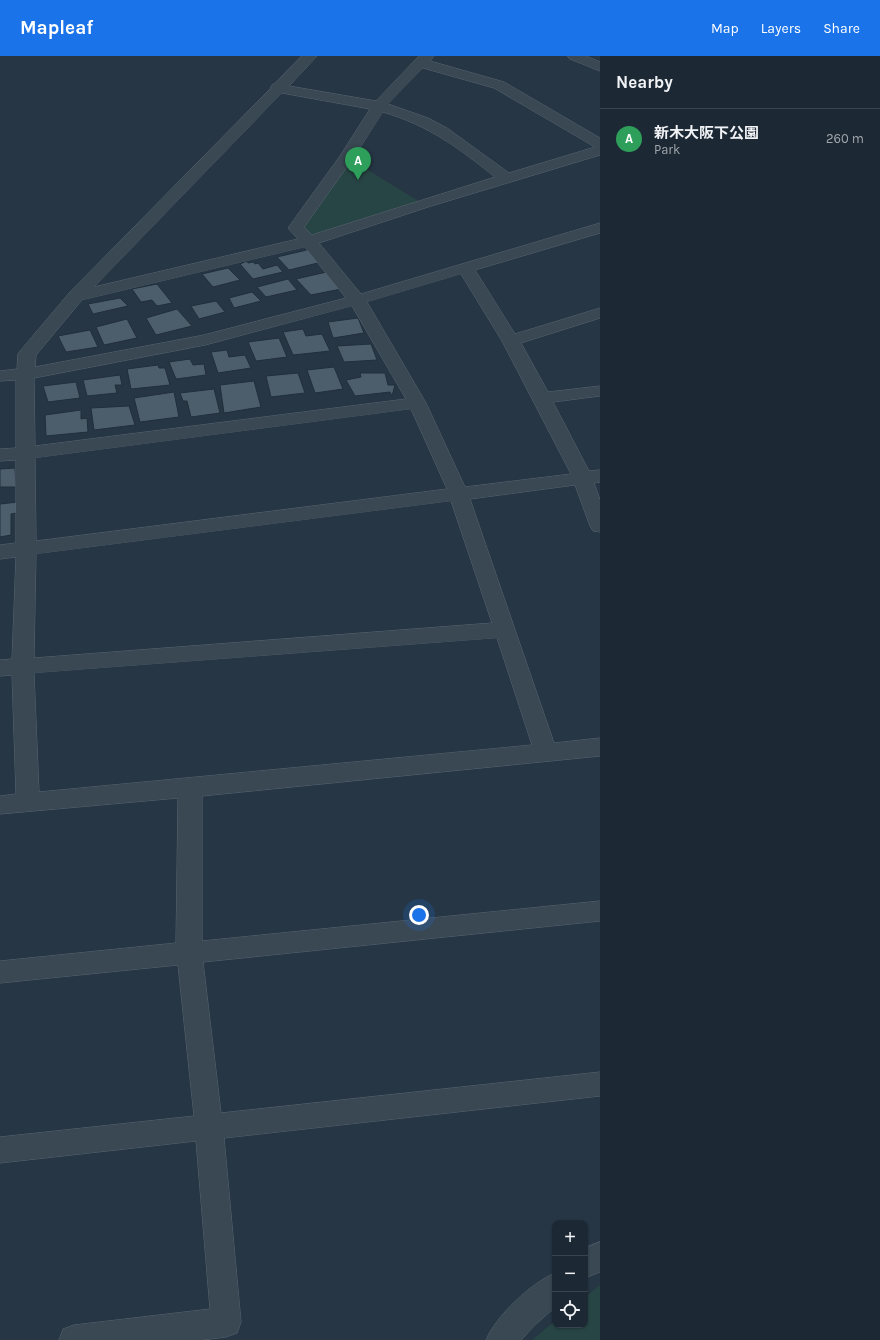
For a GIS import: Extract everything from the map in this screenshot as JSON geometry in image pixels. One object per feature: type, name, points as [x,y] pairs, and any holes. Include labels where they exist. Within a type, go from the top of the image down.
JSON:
[{"type":"street","points":[[28,803],[23,666],[26,550],[25,374],[27,354],[76,296],[277,88],[310,56]]},
{"type":"street","points":[[575,56],[600,67]]},
{"type":"street","points":[[546,753],[503,630],[459,495],[416,403],[357,300],[309,241],[296,228],[347,157],[379,106],[424,60],[499,85],[524,98],[600,144]]},
{"type":"street","points":[[277,88],[379,106],[407,115],[441,131],[506,178]]},
{"type":"street","points":[[76,296],[309,241],[506,178],[600,150]]},
{"type":"street","points":[[0,376],[25,374],[205,340],[357,300],[600,228]]},
{"type":"street","points":[[465,267],[511,341],[542,398],[591,476],[600,526]]},
{"type":"street","points":[[511,341],[600,314]]},
{"type":"street","points":[[542,398],[600,391]]},
{"type":"street","points":[[0,455],[416,403]]},
{"type":"street","points":[[0,552],[26,550],[459,495],[591,476]]},
{"type":"street","points":[[0,668],[503,630]]},
{"type":"street","points":[[0,805],[600,748]]},
{"type":"street","points":[[74,1340],[226,1322],[209,1126],[188,953],[190,788]]},
{"type":"street","points":[[0,972],[600,911]]},
{"type":"street","points":[[0,1150],[600,1084]]},
{"type":"street","points":[[588,1262],[600,1256]]},
{"type":"street","points":[[501,1340],[523,1316],[552,1291]]},
{"type":"green space","points":[[347,157],[423,204],[309,241],[296,228]]},
{"type":"green space","points":[[600,1285],[600,1340],[532,1340],[552,1323],[552,1328],[588,1328],[588,1295]]},
{"type":"building","points":[[311,249],[322,262],[289,270],[277,257]]},
{"type":"building","points":[[247,261],[248,263],[258,263],[263,269],[277,265],[283,272],[253,279],[240,264]]},
{"type":"building","points":[[228,268],[240,280],[213,287],[202,274]]},
{"type":"building","points":[[331,271],[346,288],[311,295],[296,279]]},
{"type":"building","points":[[288,279],[297,290],[266,297],[257,287]]},
{"type":"building","points":[[157,284],[172,303],[157,306],[152,300],[141,302],[132,289]]},
{"type":"building","points":[[252,292],[261,301],[234,308],[229,298]]},
{"type":"building","points":[[120,298],[128,306],[93,314],[88,304]]},
{"type":"building","points":[[216,301],[225,312],[199,319],[191,306]]},
{"type":"building","points":[[177,309],[192,326],[156,335],[146,318]]},
{"type":"building","points":[[358,318],[364,333],[333,338],[328,322]]},
{"type":"building","points":[[127,319],[137,338],[104,345],[96,327]]},
{"type":"building","points":[[303,329],[306,336],[322,334],[330,351],[293,355],[283,332]]},
{"type":"building","points":[[90,330],[98,347],[66,352],[58,336]]},
{"type":"building","points":[[279,338],[287,357],[256,361],[248,342]]},
{"type":"building","points":[[371,344],[377,360],[344,362],[337,346]]},
{"type":"building","points":[[227,350],[229,357],[245,355],[251,368],[218,373],[211,352]]},
{"type":"building","points":[[190,359],[193,365],[204,364],[206,375],[176,379],[169,362]]},
{"type":"building","points":[[158,365],[159,368],[165,368],[170,385],[131,389],[127,369]]},
{"type":"building","points":[[334,367],[343,389],[315,393],[307,370]]},
{"type":"building","points":[[298,373],[305,393],[271,397],[266,376]]},
{"type":"building","points":[[360,373],[385,373],[388,385],[395,385],[392,396],[390,392],[355,396],[346,380],[361,377]]},
{"type":"building","points":[[120,375],[122,385],[115,385],[117,393],[87,396],[83,380]]},
{"type":"building","points":[[254,381],[261,407],[224,413],[220,385]]},
{"type":"building","points":[[76,382],[80,398],[48,402],[43,386]]},
{"type":"building","points":[[214,389],[220,413],[191,417],[187,401],[183,401],[180,393]]},
{"type":"building","points":[[174,392],[179,417],[140,422],[134,398]]},
{"type":"building","points":[[129,406],[135,425],[94,430],[91,408]]},
{"type":"building","points":[[81,410],[81,419],[87,418],[88,432],[46,436],[45,415]]},
{"type":"building","points":[[15,468],[16,487],[0,487],[0,469]]},
{"type":"building","points":[[18,502],[17,513],[11,514],[11,535],[0,537],[0,504]]},
{"type":"place","name":"新木大阪下公園","points":[[358,180]]}]
